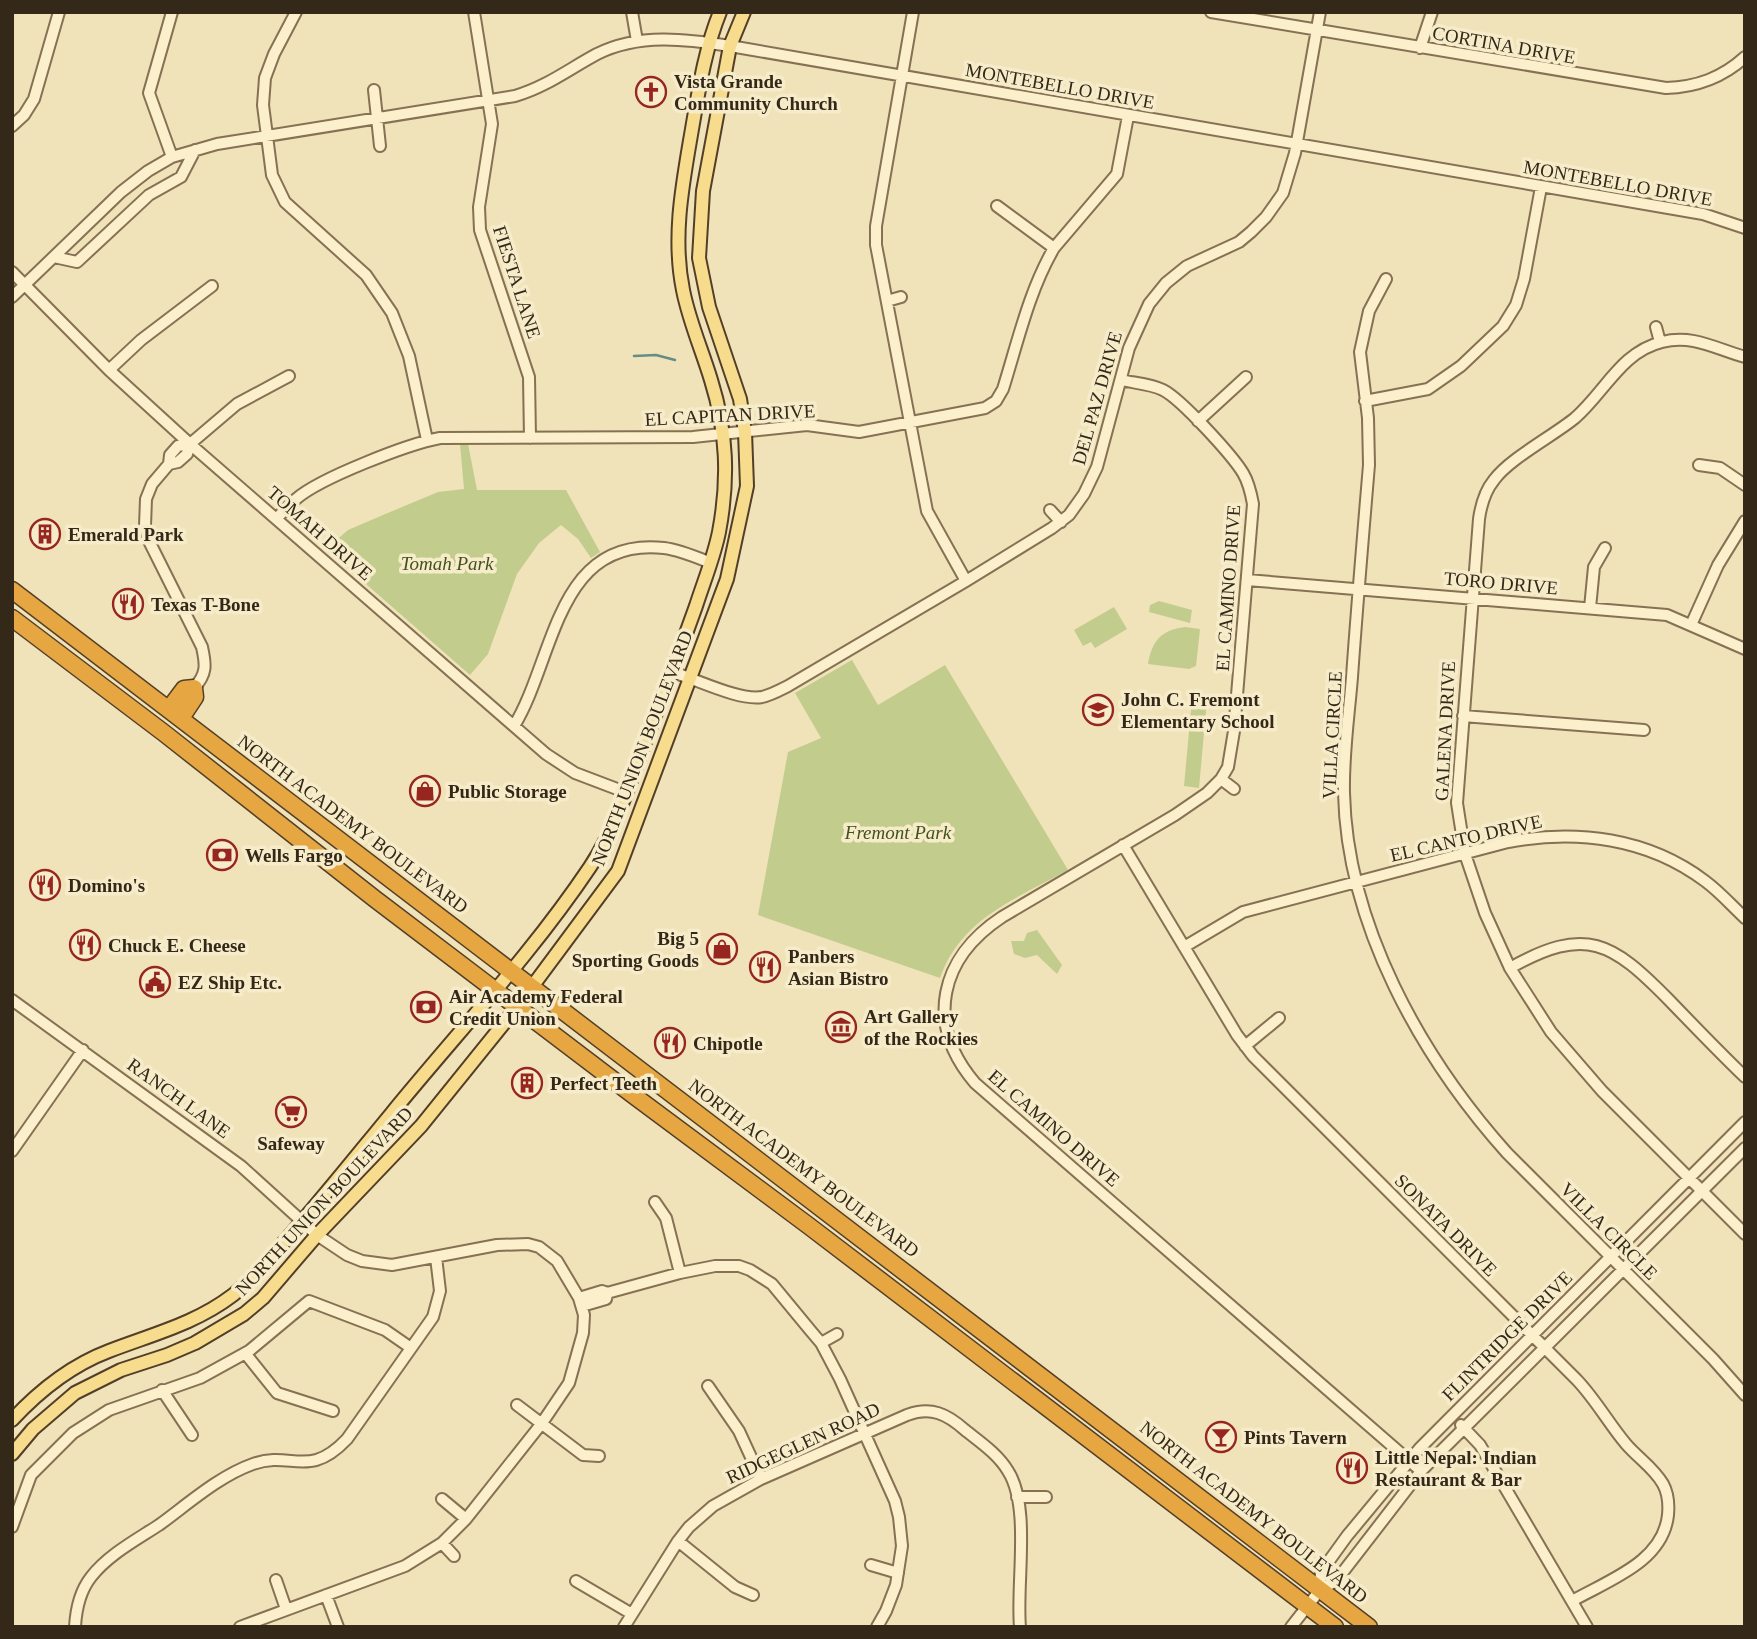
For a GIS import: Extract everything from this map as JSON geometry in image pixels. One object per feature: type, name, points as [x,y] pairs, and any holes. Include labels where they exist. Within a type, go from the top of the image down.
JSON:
[{"type":"highway","name":"NORTH ACADEMY BOULEVARD","points":[[12,590],[1369,1627]]},
{"type":"highway","points":[[12,618],[517,1007],[821,1234],[1335,1627]]},
{"type":"highway","points":[[175,713],[195,697],[194,688]]},
{"type":"main road","name":"NORTH UNION BOULEVARD","points":[[12,1420],[57,1379],[106,1352],[179,1327],[216,1307],[254,1276],[495,990],[589,868],[609,833],[711,563],[725,492],[724,435],[711,377],[682,290],[678,258],[681,200],[709,43],[720,12]]},
{"type":"main road","name":"NORTH UNION BOULEVARD","points":[[12,1454],[33,1429],[75,1393],[121,1370],[195,1343],[244,1314],[281,1279],[317,1235],[421,1126],[517,1007],[618,871],[727,579],[747,486],[745,432],[740,399],[709,307],[699,258],[699,222],[703,191],[730,46],[744,12]]},
{"type":"street","points":[[12,125],[24,115],[34,99],[59,12]]},
{"type":"street","points":[[172,12],[149,93],[172,157]]},
{"type":"street","points":[[296,12],[265,78],[263,105],[272,175],[285,202],[366,275],[392,313],[410,356],[427,440]]},
{"type":"street","name":"FIESTA LANE","points":[[474,12],[492,135],[479,207],[480,230],[529,377],[530,438]]},
{"type":"street","points":[[632,12],[637,41]]},
{"type":"street","points":[[913,12],[876,226],[876,245],[927,511],[966,581]]},
{"type":"street","name":"CORTINA DRIVE","points":[[1211,12],[1666,88],[1702,83],[1744,59]]},
{"type":"street","name":"DEL PAZ DRIVE","points":[[672,672],[750,697],[769,695],[788,687],[1061,522],[1091,481],[1136,328],[1157,293],[1187,266],[1239,242],[1266,218],[1283,193],[1293,166],[1320,12]]},
{"type":"street","points":[[1420,48],[1432,12]]},
{"type":"street","name":"MONTEBELLO DRIVE","points":[[12,297],[126,188],[172,157],[266,137],[515,96],[543,86],[603,51],[637,41],[663,39],[730,46],[1703,214],[1745,228]]},
{"type":"street","points":[[374,90],[380,146]]},
{"type":"street","name":"EL CAPITAN DRIVE","points":[[277,518],[296,499],[320,483],[427,440],[452,436],[694,437],[807,425],[859,432],[985,408],[996,401],[1003,389],[1040,273],[1054,248],[1117,174],[1128,116]]},
{"type":"street","points":[[54,257],[76,262],[149,195],[181,177],[195,150]]},
{"type":"street","points":[[1365,401],[1428,389],[1461,366],[1503,326],[1516,305],[1522,286],[1541,187]]},
{"type":"street","points":[[997,206],[1054,248]]},
{"type":"street","name":"TOMAH DRIVE","points":[[12,272],[109,370],[190,444],[514,726],[564,767],[625,792]]},
{"type":"street","name":"VILLA CIRCLE","points":[[1386,279],[1369,311],[1361,339],[1360,366],[1369,431],[1369,465],[1344,793],[1349,842],[1357,881],[1383,961],[1406,1011],[1449,1082],[1478,1121],[1622,1270],[1713,1359],[1745,1395]]},
{"type":"street","points":[[109,370],[141,340],[212,286]]},
{"type":"street","points":[[887,300],[901,297]]},
{"type":"street","points":[[1656,327],[1660,342]]},
{"type":"street","name":"GALENA DRIVE","points":[[1745,357],[1692,339],[1660,342],[1632,356],[1577,416],[1495,477],[1481,508],[1457,803],[1465,854],[1485,913],[1510,968],[1550,1032],[1745,1234]]},
{"type":"street","points":[[194,688],[205,673],[206,661],[202,647],[147,537],[146,499],[152,484],[169,464],[170,454],[178,446],[190,444],[237,404],[289,376]]},
{"type":"street","points":[[1198,421],[1246,377]]},
{"type":"street","name":"EL CAMINO DRIVE","points":[[1121,380],[1165,391],[1198,421],[1242,471],[1250,487],[1254,504],[1230,761],[1221,779],[1208,793],[1002,917],[969,943],[955,966],[947,992],[946,1026],[953,1050],[975,1083],[1421,1471]]},
{"type":"street","points":[[1699,466],[1720,468],[1745,485]]},
{"type":"street","points":[[1050,510],[1061,522]]},
{"type":"street","points":[[1691,625],[1718,565],[1745,521]]},
{"type":"street","points":[[514,726],[529,699],[564,606],[576,584],[590,569],[615,554],[649,548],[666,548],[711,563]]},
{"type":"street","points":[[1590,608],[1594,567],[1605,548]]},
{"type":"street","name":"TORO DRIVE","points":[[1247,580],[1667,615],[1745,649]]},
{"type":"street","points":[[1463,716],[1644,730]]},
{"type":"street","points":[[1221,779],[1234,789]]},
{"type":"street","name":"EL CANTO DRIVE","points":[[1184,947],[1242,912],[1531,838],[1573,835],[1612,840],[1651,852],[1688,870],[1720,894],[1745,918]]},
{"type":"street","name":"SONATA DRIVE","points":[[1123,845],[1245,1046],[1590,1394],[1622,1440],[1655,1472],[1664,1485],[1668,1496],[1667,1524],[1655,1549],[1637,1564],[1572,1601]]},
{"type":"street","points":[[1510,968],[1549,948],[1566,945],[1582,944],[1612,952],[1639,970],[1745,1077]]},
{"type":"street","name":"RANCH LANE","points":[[12,1000],[241,1166],[317,1235],[347,1255],[377,1264],[392,1265],[497,1245],[528,1244],[539,1247],[557,1261],[580,1302]]},
{"type":"street","points":[[1245,1046],[1279,1018]]},
{"type":"street","points":[[12,1152],[83,1050]]},
{"type":"street","name":"FLINTRIDGE DRIVE","points":[[1320,1590],[1321,1572],[1409,1460],[1745,1122]]},
{"type":"street","name":"FLINTRIDGE DRIVE","points":[[1291,1627],[1320,1590],[1336,1581],[1421,1471],[1745,1148]]},
{"type":"street","points":[[655,1202],[666,1218],[680,1273]]},
{"type":"street","points":[[75,1627],[83,1590],[98,1569],[224,1479],[253,1463],[311,1461],[325,1457],[347,1439],[433,1317],[440,1282],[436,1257]]},
{"type":"street","points":[[240,1627],[405,1566],[442,1543],[466,1519],[558,1402],[575,1368],[584,1328],[580,1302],[606,1299],[607,1293],[680,1273],[727,1265],[750,1270],[772,1284],[821,1343],[895,1501],[902,1546],[891,1599],[877,1627]]},
{"type":"street","points":[[12,1527],[31,1475],[73,1433],[109,1410],[200,1378],[245,1353],[309,1301],[385,1330],[411,1348]]},
{"type":"street","points":[[821,1343],[837,1334]]},
{"type":"street","points":[[245,1353],[277,1393],[333,1410]]},
{"type":"street","points":[[709,1386],[747,1444],[761,1479]]},
{"type":"street","points":[[162,1390],[192,1435]]},
{"type":"street","points":[[517,1405],[583,1455],[599,1456]]},
{"type":"street","name":"RIDGEGLEN ROAD","points":[[624,1627],[678,1541],[689,1527],[713,1506],[761,1479],[925,1410],[945,1414],[999,1459],[1010,1473],[1020,1517],[1020,1627]]},
{"type":"street","points":[[1452,1416],[1480,1445],[1587,1627]]},
{"type":"street","points":[[1017,1497],[1046,1497]]},
{"type":"street","points":[[442,1499],[466,1519]]},
{"type":"street","points":[[1372,1506],[1385,1517]]},
{"type":"street","points":[[678,1541],[735,1587],[753,1595]]},
{"type":"street","points":[[442,1543],[454,1556]]},
{"type":"street","points":[[871,1565],[898,1573]]},
{"type":"street","points":[[276,1580],[286,1609]]},
{"type":"street","points":[[576,1581],[632,1614]]},
{"type":"street","points":[[326,1595],[338,1627]]},
{"type":"street","points":[[1006,1614],[1019,1613]]},
{"type":"green space","name":"Tomah Park","points":[[460,444],[468,444],[477,490],[566,490],[600,552],[591,558],[578,539],[561,525],[539,543],[517,574],[488,654],[470,675],[326,549],[348,530],[438,492],[464,489]]},
{"type":"green space","points":[[1159,601],[1192,610],[1190,623],[1149,612],[1150,605]]},
{"type":"green space","points":[[1114,607],[1127,629],[1095,648],[1091,642],[1083,646],[1074,630]]},
{"type":"green space","points":[[1185,627],[1200,629],[1196,666],[1189,669],[1148,664],[1152,649],[1159,638],[1170,631]]},
{"type":"green space","name":"Fremont Park","points":[[852,660],[878,705],[945,665],[1068,870],[1010,901],[976,925],[949,957],[940,978],[758,915],[788,752],[821,738],[795,693]]},
{"type":"green space","points":[[1192,699],[1207,700],[1199,788],[1184,786]]},
{"type":"green space","points":[[1037,930],[1062,965],[1057,974],[1037,955],[1025,958],[1014,954],[1011,941],[1024,941],[1027,933]]},
{"type":"waterway","points":[[634,356],[656,355],[675,360]]},
{"type":"place","name":"Vista Grande Community Church","points":[[651,92]]},
{"type":"place","name":"Emerald Park","points":[[45,534]]},
{"type":"place","name":"Texas T-Bone","points":[[128,604]]},
{"type":"place","name":"John C. Fremont Elementary School","points":[[1098,710]]},
{"type":"place","name":"Public Storage","points":[[425,791]]},
{"type":"place","name":"Wells Fargo","points":[[222,855]]},
{"type":"place","name":"Domino's","points":[[45,885]]},
{"type":"place","name":"Chuck E. Cheese","points":[[85,945]]},
{"type":"place","name":"Big 5 Sporting Goods","points":[[722,949]]},
{"type":"place","name":"Panbers Asian Bistro","points":[[765,967]]},
{"type":"place","name":"EZ Ship Etc.","points":[[155,982]]},
{"type":"place","name":"Air Academy Federal Credit Union","points":[[426,1007]]},
{"type":"place","name":"Art Gallery of the Rockies","points":[[841,1027]]},
{"type":"place","name":"Chipotle","points":[[670,1043]]},
{"type":"place","name":"Perfect Teeth","points":[[527,1083]]},
{"type":"place","name":"Safeway","points":[[291,1112]]},
{"type":"place","name":"Pints Tavern","points":[[1221,1437]]},
{"type":"place","name":"Little Nepal: Indian Restaurant & Bar","points":[[1352,1468]]}]
